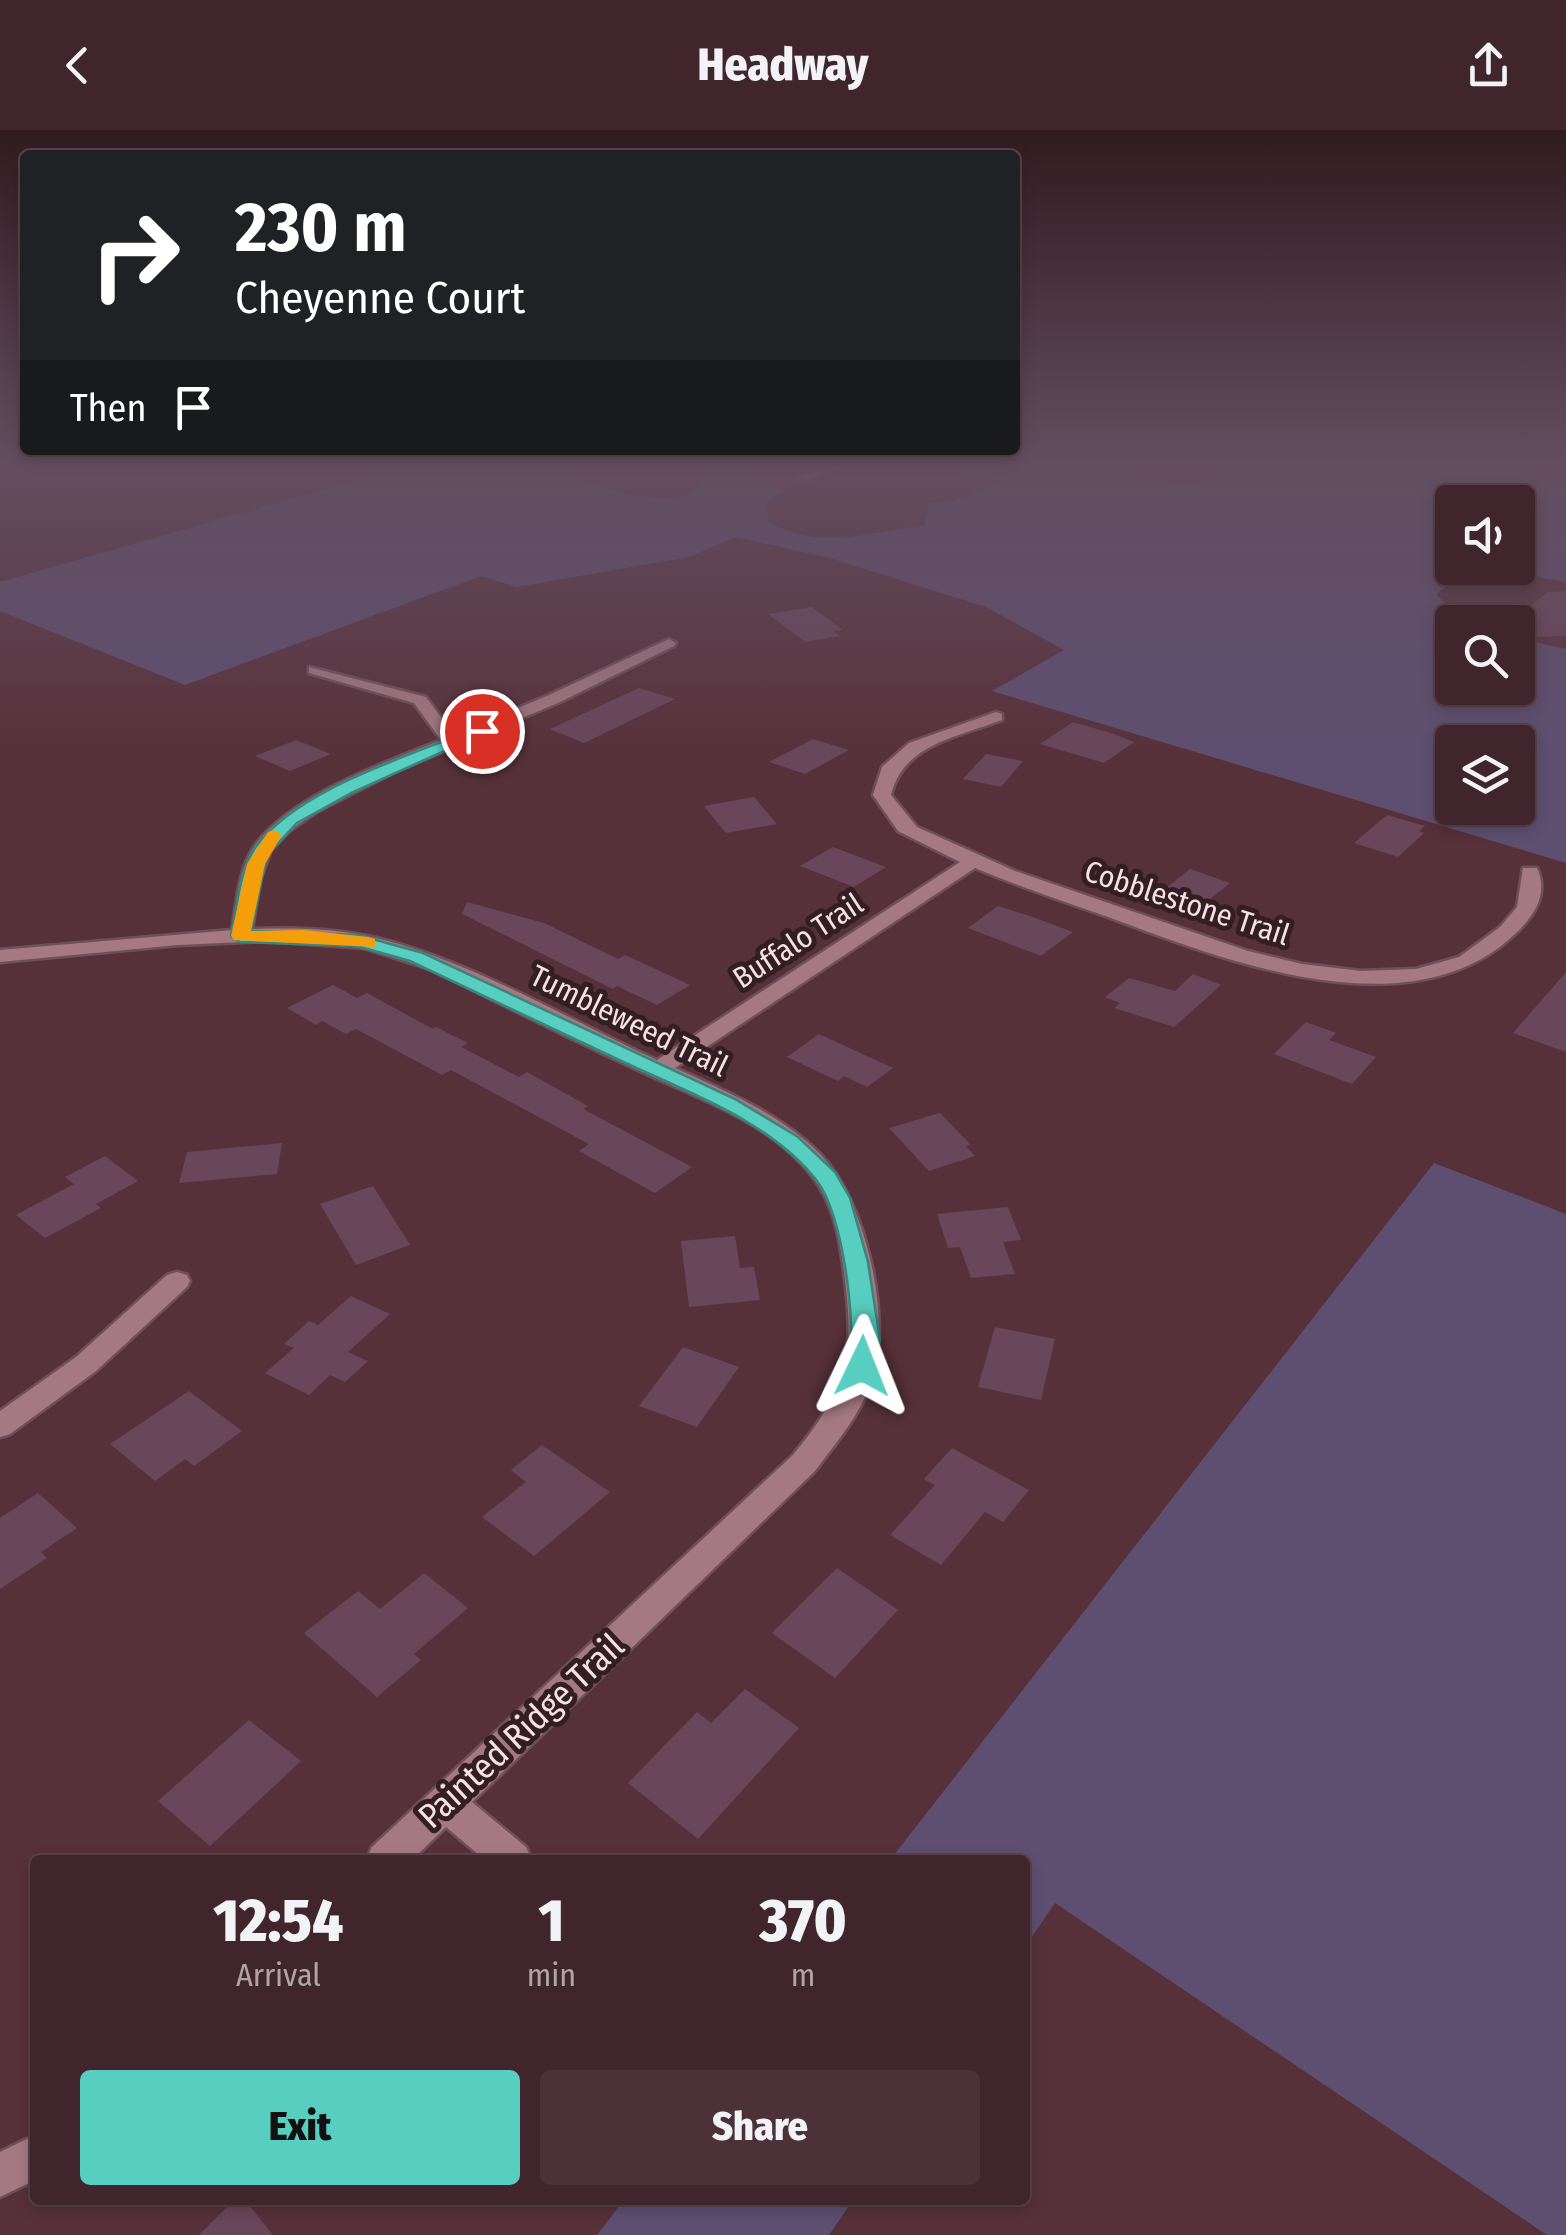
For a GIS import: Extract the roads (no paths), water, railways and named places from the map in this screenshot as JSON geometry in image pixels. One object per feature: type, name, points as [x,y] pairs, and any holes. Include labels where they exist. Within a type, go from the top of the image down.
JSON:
[{"type":"street","points":[[240,936],[256,864],[276,833],[309,808],[668,643]]},
{"type":"street","points":[[314,670],[420,700],[452,744]]},
{"type":"street","name":"Cobblestone Trail","points":[[996,717],[915,747],[888,771],[882,796],[904,827],[972,862],[1250,960],[1319,974],[1388,976],[1453,964],[1493,944],[1532,901],[1530,872]]},
{"type":"street","name":"Buffalo Trail","points":[[658,1070],[972,862]]},
{"type":"street","name":"Tumbleweed Trail","points":[[0,956],[240,936],[358,940],[396,950],[658,1070],[766,1126],[790,1142],[827,1178],[839,1198],[856,1262],[867,1340],[853,1394],[839,1420],[804,1463],[658,1602]]},
{"type":"street","points":[[0,1426],[86,1364],[178,1281]]},
{"type":"street","name":"Painted Ridge Trail","points":[[390,1855],[658,1602]]},
{"type":"street","points":[[446,1803],[507,1855]]},
{"type":"street","points":[[0,2175],[30,2160]]}]
